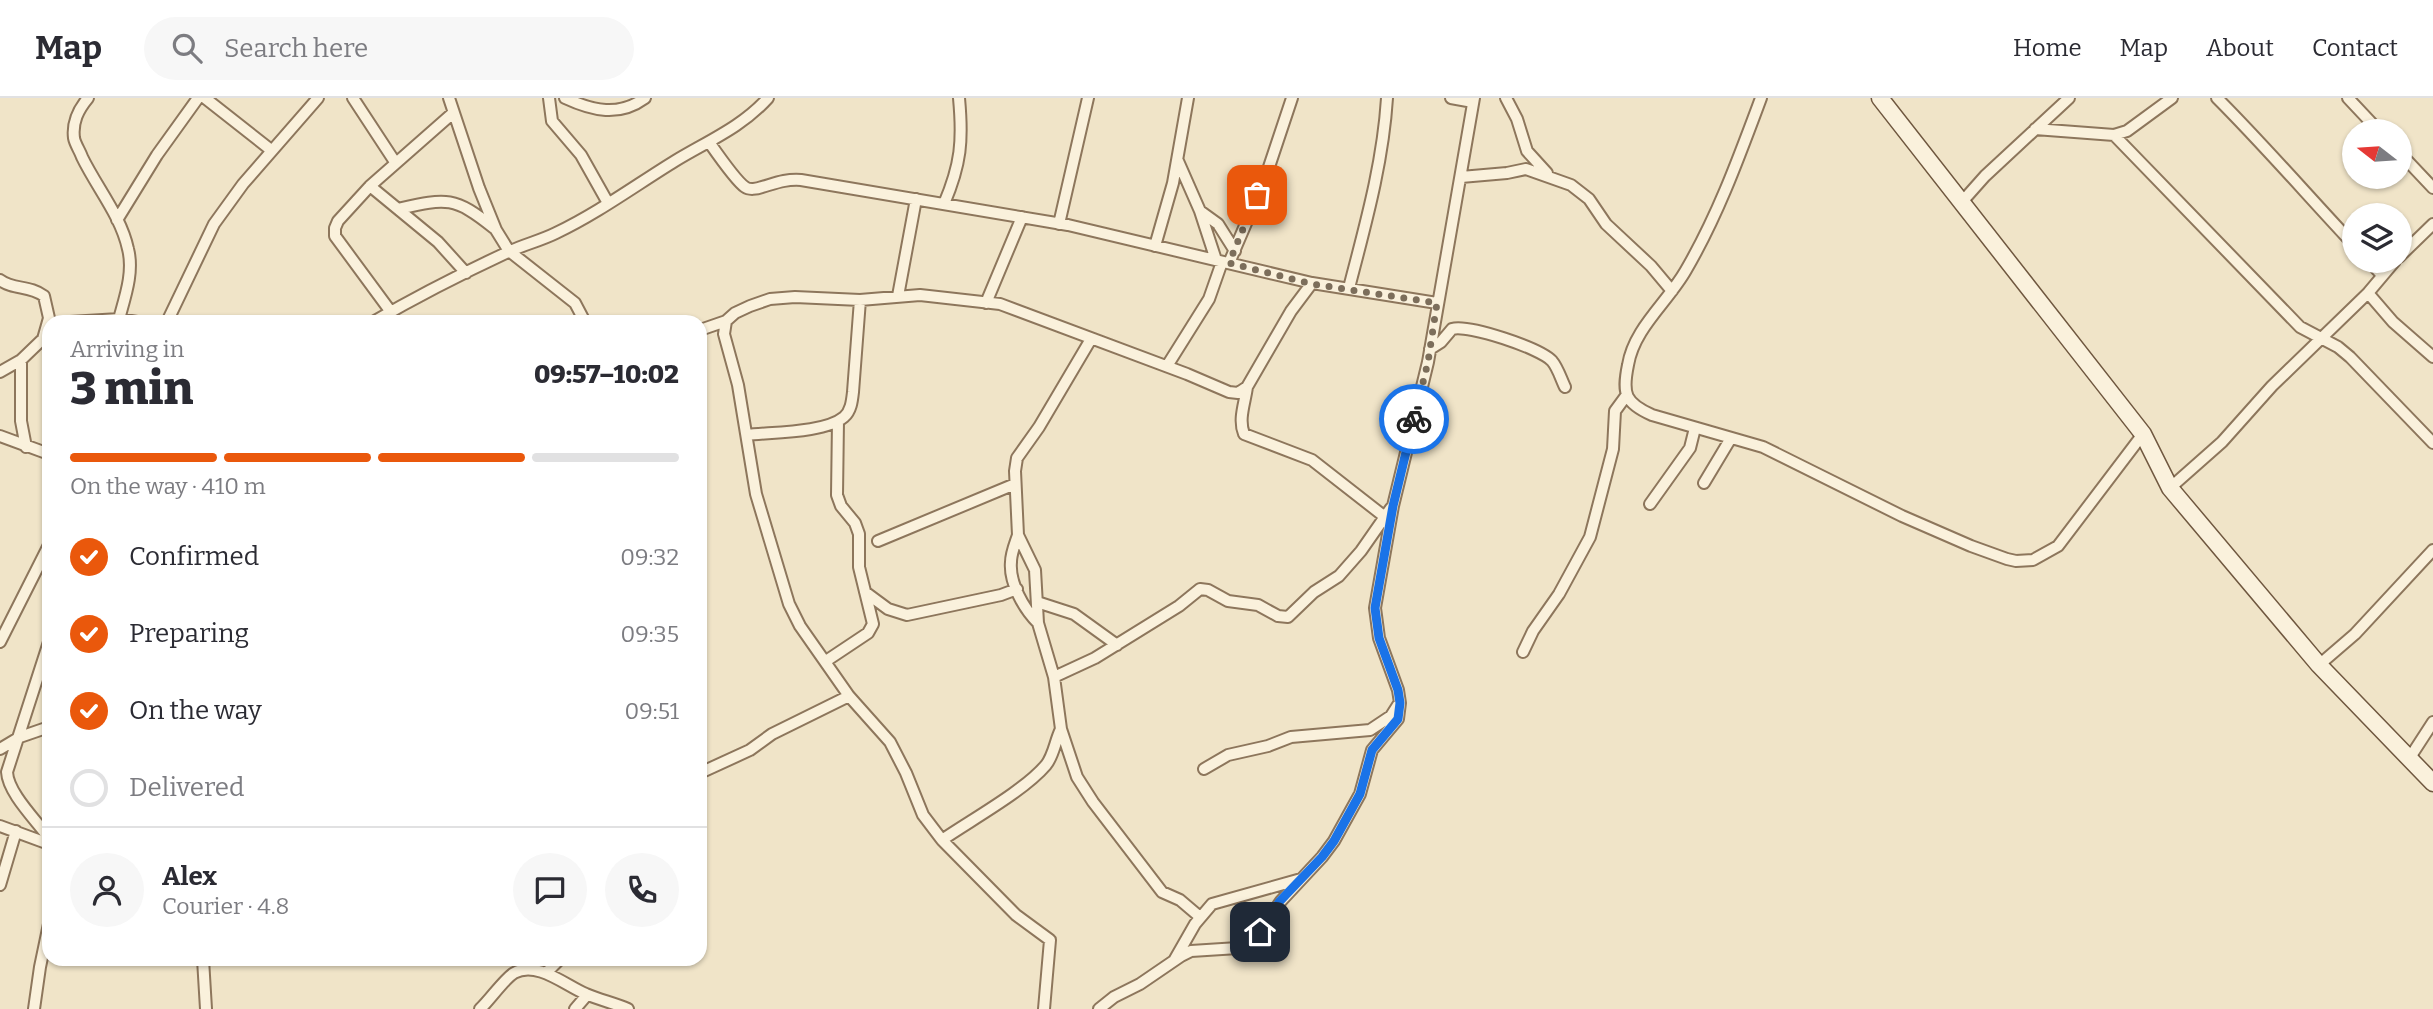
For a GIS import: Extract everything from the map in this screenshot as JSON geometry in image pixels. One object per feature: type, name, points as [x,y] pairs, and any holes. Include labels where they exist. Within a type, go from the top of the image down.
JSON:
[{"type":"main road","points":[[1880,98],[2144,434],[2171,488],[2319,665],[2433,783]]},
{"type":"street","points":[[88,98],[79,108],[74,122],[74,139],[87,168],[117,220],[129,251],[130,270],[120,315]]},
{"type":"street","points":[[117,220],[157,155],[198,98]]},
{"type":"street","points":[[205,98],[271,150]]},
{"type":"street","points":[[170,315],[214,224],[271,150],[301,120],[318,98]]},
{"type":"street","points":[[353,98],[395,162]]},
{"type":"street","points":[[449,98],[496,230],[509,251],[575,303],[581,315]]},
{"type":"street","points":[[550,98],[552,121],[581,155],[608,203]]},
{"type":"street","points":[[565,98],[599,110],[618,111],[634,106],[645,98]]},
{"type":"street","points":[[386,315],[509,251],[555,234],[747,118],[768,98]]},
{"type":"street","points":[[1059,223],[1087,98]]},
{"type":"street","points":[[1155,246],[1178,161],[1188,98]]},
{"type":"street","points":[[1167,366],[1209,299],[1222,262],[1235,250],[1265,179],[1292,98]]},
{"type":"street","points":[[1349,288],[1377,172],[1387,98]]},
{"type":"street","points":[[1099,1009],[1114,997],[1140,984],[1191,951],[1238,948],[1260,932],[1280,901],[1322,857],[1360,794],[1372,750],[1398,719],[1400,703],[1379,638],[1375,608],[1393,506],[1430,349],[1474,100],[1451,98]]},
{"type":"street","points":[[1506,98],[1517,119],[1527,151],[1548,176]]},
{"type":"street","points":[[1523,652],[1590,537],[1613,449],[1615,411],[1626,396],[1628,362],[1634,346],[1642,330],[1672,291],[1712,223],[1761,98]]},
{"type":"street","points":[[1961,203],[1985,176],[2069,98]]},
{"type":"street","points":[[2035,129],[2114,135],[2127,131],[2172,98]]},
{"type":"street","points":[[2217,98],[2267,148],[2342,231]]},
{"type":"street","points":[[2348,98],[2368,119]]},
{"type":"street","points":[[944,204],[960,159],[961,101]]},
{"type":"street","points":[[391,312],[335,236],[335,228],[338,220],[370,186],[453,113]]},
{"type":"street","points":[[2114,135],[2289,316],[2304,330],[2350,357],[2433,443]]},
{"type":"street","points":[[709,142],[746,188],[759,188],[787,179],[916,199],[1059,223],[1312,284],[1437,303]]},
{"type":"street","points":[[1178,161],[1222,262]]},
{"type":"street","points":[[2412,166],[2433,188]]},
{"type":"street","points":[[1461,177],[1512,173],[1526,169],[1571,185],[1589,199],[1606,224],[1651,266],[1672,291]]},
{"type":"street","points":[[370,186],[438,242],[466,273]]},
{"type":"street","points":[[898,296],[916,199]]},
{"type":"street","points":[[398,209],[434,201],[457,203],[467,207],[496,230]]},
{"type":"street","points":[[1200,211],[1218,224],[1235,250]]},
{"type":"street","points":[[986,303],[1022,217]]},
{"type":"street","points":[[2412,244],[2433,224]]},
{"type":"street","points":[[2171,488],[2208,456],[2278,379],[2368,293],[2381,274]]},
{"type":"street","points":[[0,280],[10,286],[35,290],[44,296],[47,315]]},
{"type":"street","points":[[1312,284],[1291,312],[1247,387],[1241,427],[1244,434],[1312,460],[1385,517]]},
{"type":"street","points":[[2368,293],[2393,322],[2433,357]]},
{"type":"street","points":[[707,328],[726,321],[742,309],[770,299],[945,297],[1009,307],[1229,391],[1241,392],[1247,387]]},
{"type":"street","points":[[747,435],[819,427],[838,421],[846,415],[851,406],[860,300]]},
{"type":"street","points":[[726,321],[724,334],[738,385],[756,494],[789,604],[800,626],[849,696],[890,742],[923,815],[942,839],[1016,915],[1050,940],[1044,1009]]},
{"type":"street","points":[[1430,349],[1441,342],[1452,329],[1465,328],[1544,354],[1555,365],[1564,387]]},
{"type":"street","points":[[1038,623],[1030,614],[1011,573],[1011,561],[1018,535],[1015,484],[1017,458],[1039,427],[1091,339]]},
{"type":"street","points":[[0,372],[21,360],[42,340]]},
{"type":"street","points":[[21,360],[21,421],[26,447]]},
{"type":"street","points":[[1626,396],[1636,408],[1652,415],[1763,447],[1902,516],[1971,546],[2024,562],[2041,558],[2058,546],[2144,434]]},
{"type":"street","points":[[825,661],[852,646],[871,629],[872,616],[859,567],[859,534],[837,495],[838,421]]},
{"type":"street","points":[[1650,505],[1690,448],[1695,428]]},
{"type":"street","points":[[0,436],[42,452]]},
{"type":"street","points":[[1704,483],[1731,438]]},
{"type":"street","points":[[878,541],[1015,484]]},
{"type":"street","points":[[1054,677],[1095,658],[1179,606],[1200,589],[1208,590],[1228,601],[1258,605],[1278,616],[1288,617],[1314,592],[1339,576],[1361,551],[1393,506]]},
{"type":"street","points":[[1018,535],[1035,570],[1038,623],[1054,677],[1060,729],[1077,777],[1162,892],[1181,900],[1200,917]]},
{"type":"street","points":[[2319,665],[2355,634],[2433,550]]},
{"type":"street","points":[[0,642],[42,559]]},
{"type":"street","points":[[864,592],[888,609],[907,615],[1001,595],[1017,589]]},
{"type":"street","points":[[1037,603],[1074,614],[1116,645]]},
{"type":"street","points":[[42,665],[7,772],[7,780],[42,828]]},
{"type":"street","points":[[707,770],[750,750],[772,734],[849,696]]},
{"type":"street","points":[[1204,769],[1228,755],[1291,737],[1370,730],[1391,716],[1400,703]]},
{"type":"street","points":[[2409,759],[2433,722]]},
{"type":"street","points":[[0,749],[20,737],[42,729]]},
{"type":"street","points":[[942,839],[1000,802],[1042,768],[1051,756],[1060,729]]},
{"type":"street","points":[[0,826],[42,841]]},
{"type":"street","points":[[0,885],[16,831]]},
{"type":"street","points":[[1174,961],[1200,917],[1212,904],[1302,878]]},
{"type":"street","points":[[33,1008],[42,961]]},
{"type":"street","points":[[203,966],[206,1009]]},
{"type":"street","points":[[546,973],[553,966]]},
{"type":"street","points":[[480,1009],[515,972],[525,970],[546,973],[587,995],[628,1009]]},
{"type":"street","points":[[575,1009],[587,995]]},
{"type":"way so far","points":[[1257,195],[1229,263],[1312,284],[1437,303],[1428,362],[1414,419]]},
{"type":"route","points":[[1260,932],[1280,901],[1334,841],[1360,794],[1372,750],[1398,719],[1398,690],[1383,653],[1375,608],[1393,506],[1414,419]]}]
